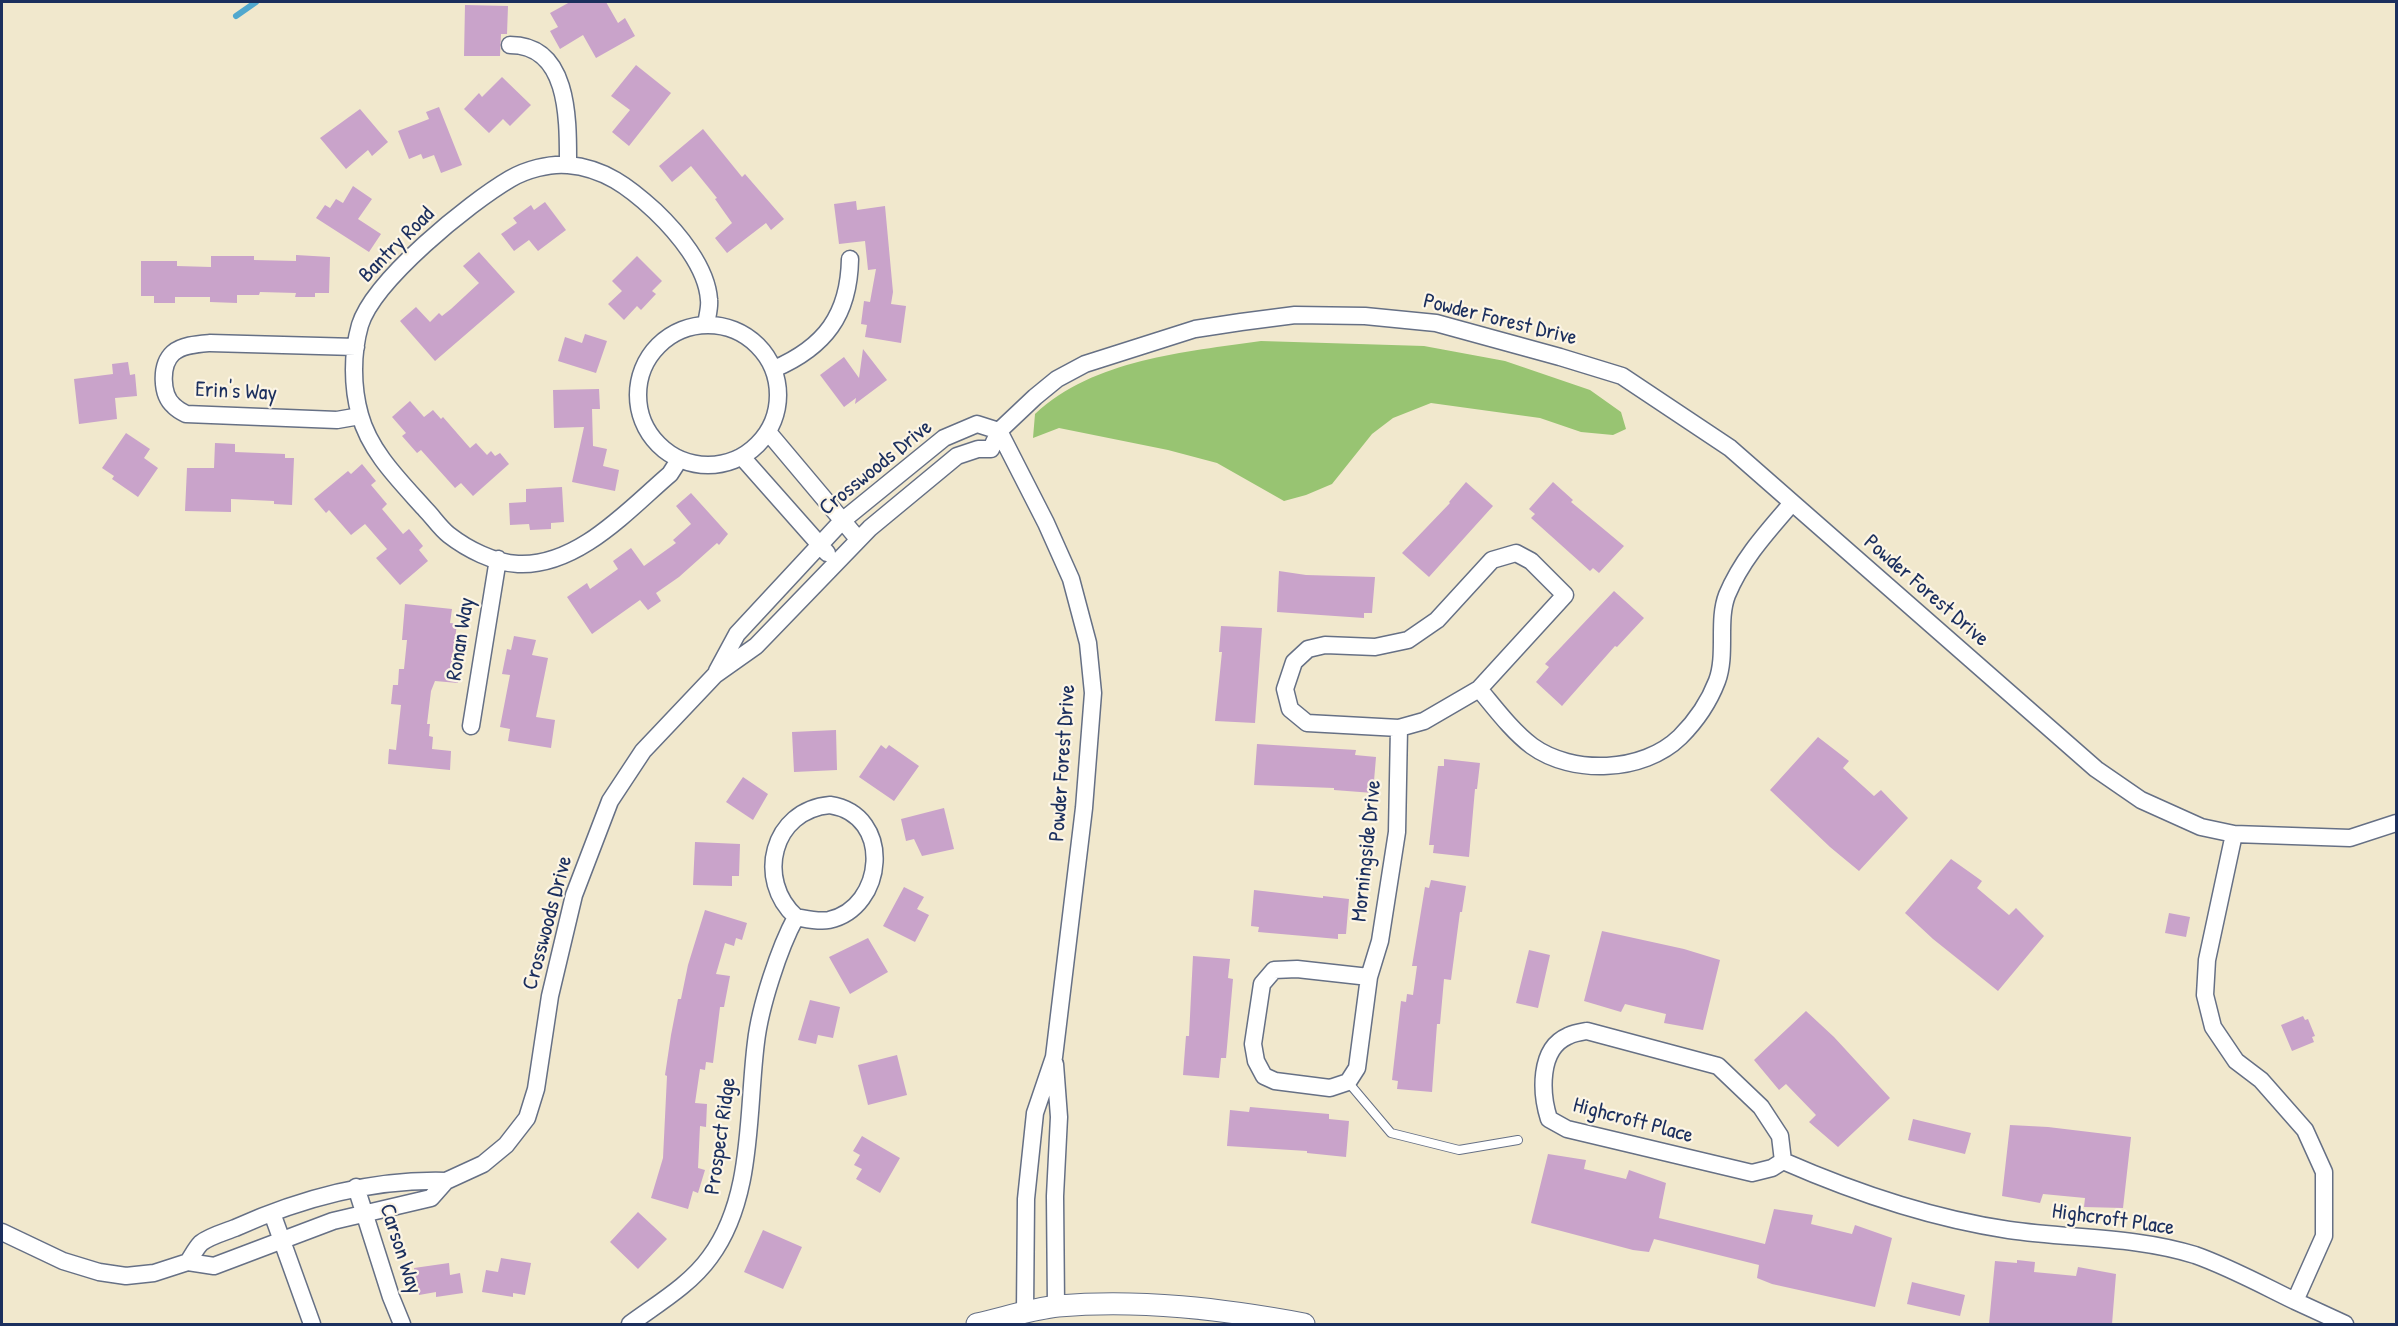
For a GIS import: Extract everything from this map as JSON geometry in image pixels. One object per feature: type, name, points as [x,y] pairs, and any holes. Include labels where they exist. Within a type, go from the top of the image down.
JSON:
[{"type":"street","points":[[510,45],[533,48],[543,55],[556,74],[568,120],[568,165]]},
{"type":"street","name":"Bantry Road","points":[[679,460],[670,474],[589,542],[548,559],[518,564],[477,552],[447,534],[393,472],[369,440],[360,416],[354,387],[356,347],[360,324],[370,303],[388,279],[414,254],[511,178],[547,166],[568,165],[615,178],[657,213],[691,253],[701,273],[710,299],[706,325]]},
{"type":"street","points":[[774,369],[800,358],[831,326],[847,292],[850,259]]},
{"type":"street","name":"Powder Forest Drive","points":[[1056,1306],[1055,1197],[1059,1117],[1054,1057],[1084,808],[1093,693],[1088,643],[1071,579],[1046,523],[999,431],[1057,379],[1085,364],[1122,350],[1195,329],[1240,322],[1295,315],[1365,316],[1436,323],[1622,376],[1730,448],[2096,769],[2151,804],[2201,827],[2234,834],[2350,838],[2397,823]]},
{"type":"street","points":[[706,325],[727,327],[747,336],[763,350],[774,369],[778,390],[776,412],[768,432],[756,447],[742,457],[722,465],[700,466],[679,460],[661,449],[647,433],[639,413],[637,392],[641,371],[651,353],[666,338],[685,328],[706,325]]},
{"type":"street","name":"Erin's Way","points":[[356,347],[210,343],[190,345],[172,354],[164,370],[165,386],[172,405],[186,414],[337,420],[360,416]]},
{"type":"street","name":"Crosswoods Drive","points":[[2,1232],[63,1261],[99,1272],[126,1276],[154,1273],[188,1262],[213,1266],[333,1221],[431,1197],[446,1181],[483,1164],[506,1145],[527,1118],[536,1089],[550,996],[574,895],[610,801],[643,751],[715,675],[756,646],[858,539],[957,456],[978,449],[991,449],[999,431],[976,424],[944,438],[842,521],[737,634],[715,675]]},
{"type":"street","points":[[768,432],[858,539]]},
{"type":"street","points":[[742,457],[836,561]]},
{"type":"street","points":[[1479,689],[1532,746],[1557,760],[1590,766],[1617,765],[1650,756],[1678,739],[1702,711],[1718,679],[1726,598],[1745,558],[1792,503]]},
{"type":"street","points":[[1516,553],[1532,561],[1565,596],[1479,689],[1424,721],[1399,728],[1307,723],[1290,709],[1285,689],[1294,662],[1308,649],[1325,645],[1375,646],[1408,640],[1437,620],[1492,560],[1516,553]]},
{"type":"street","name":"Ronan Way","points":[[471,726],[498,559]]},
{"type":"street","name":"Morningside Drive","points":[[1348,1082],[1357,1068],[1369,977],[1380,941],[1397,832],[1399,728]]},
{"type":"street","points":[[817,806],[841,807],[853,813],[870,833],[874,845],[875,860],[866,889],[858,903],[846,913],[829,920],[796,917],[782,902],[772,876],[776,850],[793,819],[817,806]]},
{"type":"street","points":[[2234,834],[2207,960],[2205,995],[2213,1027],[2236,1061],[2261,1080],[2305,1130],[2324,1172],[2324,1236],[2295,1301]]},
{"type":"street","name":"Prospect Ridge","points":[[630,1324],[689,1279],[710,1258],[725,1233],[738,1198],[747,1137],[756,1039],[787,933],[796,917]]},
{"type":"street","points":[[1348,1082],[1330,1088],[1275,1081],[1264,1076],[1256,1061],[1253,1044],[1262,984],[1274,970],[1369,977]]},
{"type":"street","name":"Highcroft Place","points":[[1587,1031],[1718,1066],[1761,1107],[1780,1136],[1782,1161],[1772,1168],[1752,1173],[1567,1130],[1549,1119],[1543,1101],[1542,1082],[1552,1051],[1566,1036],[1587,1031]]},
{"type":"street","name":"Powder Forest Drive","points":[[1025,1312],[1026,1199],[1035,1113],[1054,1057]]},
{"type":"street","name":"Highcroft Place","points":[[1782,1161],[1850,1190],[1928,1213],[2011,1230],[2092,1236],[2193,1255],[2345,1324]]},
{"type":"street","name":"Crosswoods Drive","points":[[188,1262],[202,1243],[272,1213],[356,1187],[413,1180],[446,1181]]},
{"type":"street","name":"Carson Way","points":[[356,1187],[402,1324]]},
{"type":"street","points":[[272,1213],[312,1324]]},
{"type":"street","points":[[977,1324],[1056,1306],[1139,1303],[1245,1313],[1304,1324]]},
{"type":"lane","points":[[1348,1082],[1390,1133],[1459,1150],[1518,1140]]},
{"type":"green space","points":[[1261,341],[1424,346],[1505,361],[1590,390],[1621,412],[1626,429],[1613,435],[1581,432],[1540,418],[1431,403],[1393,418],[1372,434],[1332,484],[1284,501],[1217,463],[1168,450],[1059,428],[1033,438],[1035,414],[1059,396],[1085,381],[1112,370],[1172,354]]},
{"type":"building","points":[[570,2],[606,2],[618,23],[625,18],[635,36],[596,58],[583,35],[560,49],[550,31],[558,27],[550,13]]},
{"type":"building","points":[[465,5],[508,6],[507,34],[501,34],[500,56],[464,56]]},
{"type":"building","points":[[636,65],[671,93],[629,146],[612,132],[630,110],[611,96]]},
{"type":"building","points":[[502,77],[531,105],[510,126],[503,119],[489,133],[464,109],[479,93],[482,97]]},
{"type":"building","points":[[439,107],[462,165],[441,173],[434,155],[423,159],[421,154],[409,159],[398,131],[429,119],[426,112]]},
{"type":"building","points":[[360,109],[388,142],[372,156],[368,150],[346,169],[320,138]]},
{"type":"building","points":[[703,129],[742,177],[745,174],[784,219],[771,230],[766,223],[727,253],[715,238],[732,223],[715,199],[717,198],[691,166],[672,182],[659,166]]},
{"type":"building","points":[[353,186],[372,199],[358,219],[381,234],[369,252],[316,218],[325,205],[330,208],[336,199],[343,203]]},
{"type":"building","points":[[856,201],[857,210],[885,206],[893,292],[891,304],[906,306],[901,343],[865,337],[867,325],[861,324],[864,301],[870,302],[876,269],[868,270],[865,241],[839,244],[834,204]]},
{"type":"building","points":[[545,202],[566,230],[538,251],[529,240],[514,251],[501,234],[517,223],[513,218],[531,205],[534,210]]},
{"type":"building","points":[[479,252],[515,292],[435,361],[400,321],[416,307],[430,322],[439,313],[442,316],[451,309],[479,283],[463,266]]},
{"type":"building","points":[[296,255],[330,257],[329,293],[315,293],[315,297],[295,297],[296,293],[260,292],[259,295],[237,295],[237,303],[210,302],[210,297],[175,297],[175,303],[154,303],[154,296],[141,296],[141,261],[177,261],[177,266],[211,267],[211,256],[254,256],[254,260],[296,261]]},
{"type":"building","points":[[637,256],[662,281],[652,291],[656,294],[641,310],[637,306],[624,320],[608,304],[622,291],[612,281]]},
{"type":"building","points":[[585,334],[607,341],[596,373],[558,361],[565,337],[582,343]]},
{"type":"building","points":[[863,349],[887,380],[855,404],[856,398],[844,407],[820,375],[844,357],[859,378]]},
{"type":"building","points":[[128,362],[130,375],[135,374],[137,396],[115,398],[117,419],[79,424],[74,379],[113,374],[112,364]]},
{"type":"building","points":[[599,389],[600,409],[592,409],[593,446],[607,449],[603,466],[619,470],[615,491],[572,482],[584,427],[554,428],[553,390]]},
{"type":"building","points":[[410,401],[424,417],[433,410],[441,419],[443,417],[470,448],[476,443],[487,455],[491,451],[495,456],[500,453],[509,464],[473,496],[461,483],[455,488],[421,450],[417,453],[402,436],[406,433],[392,417]]},
{"type":"building","points":[[126,433],[150,449],[144,458],[158,468],[138,497],[112,479],[114,476],[102,468]]},
{"type":"building","points":[[215,443],[235,444],[235,452],[285,454],[285,458],[294,458],[292,505],[274,504],[274,501],[231,499],[231,512],[185,511],[187,468],[214,468]]},
{"type":"building","points":[[362,464],[376,481],[371,485],[387,504],[382,509],[403,534],[409,529],[423,546],[419,550],[428,561],[400,585],[376,558],[387,549],[365,524],[351,535],[329,510],[326,513],[314,499],[348,471],[351,474]]},
{"type":"building","points":[[1466,482],[1493,506],[1429,577],[1402,553],[1450,503]]},
{"type":"building","points":[[1553,482],[1573,500],[1571,502],[1624,546],[1599,573],[1593,568],[1590,571],[1531,518],[1535,514],[1529,509]]},
{"type":"building","points":[[562,487],[564,522],[551,523],[551,529],[530,530],[529,524],[510,525],[509,503],[526,502],[526,489]]},
{"type":"building","points":[[691,493],[728,534],[719,545],[717,543],[679,577],[656,593],[661,601],[648,610],[640,600],[592,634],[567,597],[587,583],[590,589],[618,569],[613,561],[631,548],[644,566],[676,543],[673,540],[691,524],[676,506]]},
{"type":"building","points":[[1279,571],[1306,575],[1375,577],[1372,613],[1364,613],[1364,618],[1277,612]]},
{"type":"building","points":[[1614,591],[1644,618],[1617,647],[1615,646],[1562,706],[1536,682],[1549,667],[1545,664]]},
{"type":"building","points":[[405,604],[452,609],[450,623],[457,624],[452,662],[460,663],[458,683],[435,681],[431,691],[427,724],[430,724],[429,736],[433,737],[432,749],[451,751],[450,770],[388,764],[389,749],[396,750],[401,705],[391,704],[393,685],[398,685],[399,669],[404,669],[407,640],[402,640]]},
{"type":"building","points":[[1221,626],[1262,628],[1255,723],[1215,721],[1222,652],[1219,652]]},
{"type":"building","points":[[514,636],[536,640],[532,655],[548,658],[536,717],[555,720],[551,748],[508,741],[510,729],[500,727],[510,675],[502,674],[507,649],[511,650]]},
{"type":"building","points":[[836,730],[837,770],[794,772],[792,732]]},
{"type":"building","points":[[1818,737],[1849,761],[1843,768],[1874,796],[1881,790],[1908,818],[1859,871],[1770,790]]},
{"type":"building","points":[[1257,744],[1356,750],[1355,755],[1376,757],[1373,793],[1334,790],[1334,788],[1254,785]]},
{"type":"building","points":[[881,745],[886,749],[889,745],[919,766],[894,801],[859,777]]},
{"type":"building","points":[[1444,759],[1480,763],[1477,789],[1475,789],[1469,857],[1433,853],[1434,845],[1429,845],[1438,766],[1444,766]]},
{"type":"building","points":[[743,777],[768,794],[753,820],[726,802]]},
{"type":"building","points":[[944,808],[954,849],[922,856],[914,839],[906,841],[901,819]]},
{"type":"building","points":[[695,842],[740,844],[739,876],[732,876],[732,886],[693,885]]},
{"type":"building","points":[[1951,859],[1982,881],[1977,888],[2009,915],[2016,908],[2044,936],[1998,991],[1933,939],[1905,913]]},
{"type":"building","points":[[1431,880],[1466,886],[1462,912],[1460,912],[1451,980],[1444,979],[1440,1024],[1437,1024],[1432,1092],[1397,1089],[1398,1081],[1392,1080],[1401,1001],[1406,1002],[1407,994],[1413,995],[1417,966],[1412,966],[1425,887],[1429,888]]},
{"type":"building","points":[[904,887],[924,897],[917,909],[929,915],[915,942],[883,926]]},
{"type":"building","points":[[1254,890],[1349,899],[1346,934],[1338,934],[1338,939],[1258,932],[1259,927],[1251,926]]},
{"type":"building","points":[[705,910],[747,923],[742,940],[736,938],[734,946],[725,943],[716,974],[730,976],[724,1007],[720,1007],[713,1063],[706,1062],[705,1070],[700,1069],[695,1103],[707,1104],[706,1127],[700,1126],[698,1168],[705,1170],[698,1193],[693,1191],[688,1209],[651,1198],[663,1158],[667,1076],[665,1075],[671,1035],[678,999],[681,999],[688,965]]},
{"type":"building","points":[[2169,913],[2190,917],[2186,937],[2165,933]]},
{"type":"building","points":[[1602,931],[1684,949],[1720,960],[1703,1030],[1664,1023],[1666,1014],[1625,1004],[1621,1012],[1584,1001]]},
{"type":"building","points":[[868,938],[888,972],[850,994],[829,957]]},
{"type":"building","points":[[1529,950],[1550,955],[1538,1008],[1516,1003]]},
{"type":"building","points":[[1193,956],[1230,959],[1228,978],[1233,979],[1226,1058],[1221,1058],[1219,1078],[1183,1075],[1186,1036],[1189,1036]]},
{"type":"building","points":[[810,1000],[840,1007],[833,1038],[818,1035],[816,1044],[798,1040]]},
{"type":"building","points":[[1806,1011],[1834,1037],[1890,1098],[1838,1147],[1809,1122],[1816,1115],[1786,1084],[1779,1090],[1754,1060]]},
{"type":"building","points":[[2303,1016],[2305,1020],[2308,1019],[2315,1036],[2312,1037],[2314,1042],[2292,1051],[2281,1025]]},
{"type":"building","points":[[897,1055],[907,1095],[868,1105],[858,1065]]},
{"type":"building","points":[[1250,1107],[1329,1114],[1329,1119],[1349,1121],[1346,1157],[1307,1153],[1307,1151],[1227,1146],[1230,1110],[1249,1112]]},
{"type":"building","points":[[1913,1119],[1971,1133],[1965,1154],[1908,1140]]},
{"type":"building","points":[[2010,1125],[2131,1137],[2123,1208],[2084,1207],[2085,1198],[2043,1194],[2040,1203],[2002,1196]]},
{"type":"building","points":[[862,1136],[900,1158],[880,1193],[856,1179],[862,1169],[854,1165],[860,1155],[853,1151]]},
{"type":"building","points":[[1548,1154],[1586,1160],[1584,1169],[1626,1179],[1629,1170],[1666,1183],[1659,1218],[1765,1244],[1774,1209],[1813,1215],[1811,1224],[1852,1234],[1855,1225],[1892,1238],[1875,1307],[1772,1284],[1757,1278],[1759,1265],[1654,1239],[1649,1252],[1633,1250],[1531,1223]]},
{"type":"building","points":[[638,1212],[667,1239],[638,1269],[610,1242]]},
{"type":"building","points":[[763,1230],[802,1247],[783,1289],[744,1272]]},
{"type":"building","points":[[501,1258],[531,1263],[525,1295],[513,1293],[513,1297],[482,1292],[486,1270],[498,1272]]},
{"type":"building","points":[[2017,1260],[2035,1262],[2034,1272],[2076,1276],[2078,1267],[2116,1274],[2112,1324],[1989,1324],[1995,1261],[2017,1263]]},
{"type":"building","points":[[449,1263],[450,1275],[460,1273],[463,1293],[436,1297],[436,1292],[419,1295],[414,1268]]},
{"type":"building","points":[[1912,1282],[1965,1295],[1960,1316],[1907,1304]]},
{"type":"waterway","points":[[236,16],[256,2]]}]
